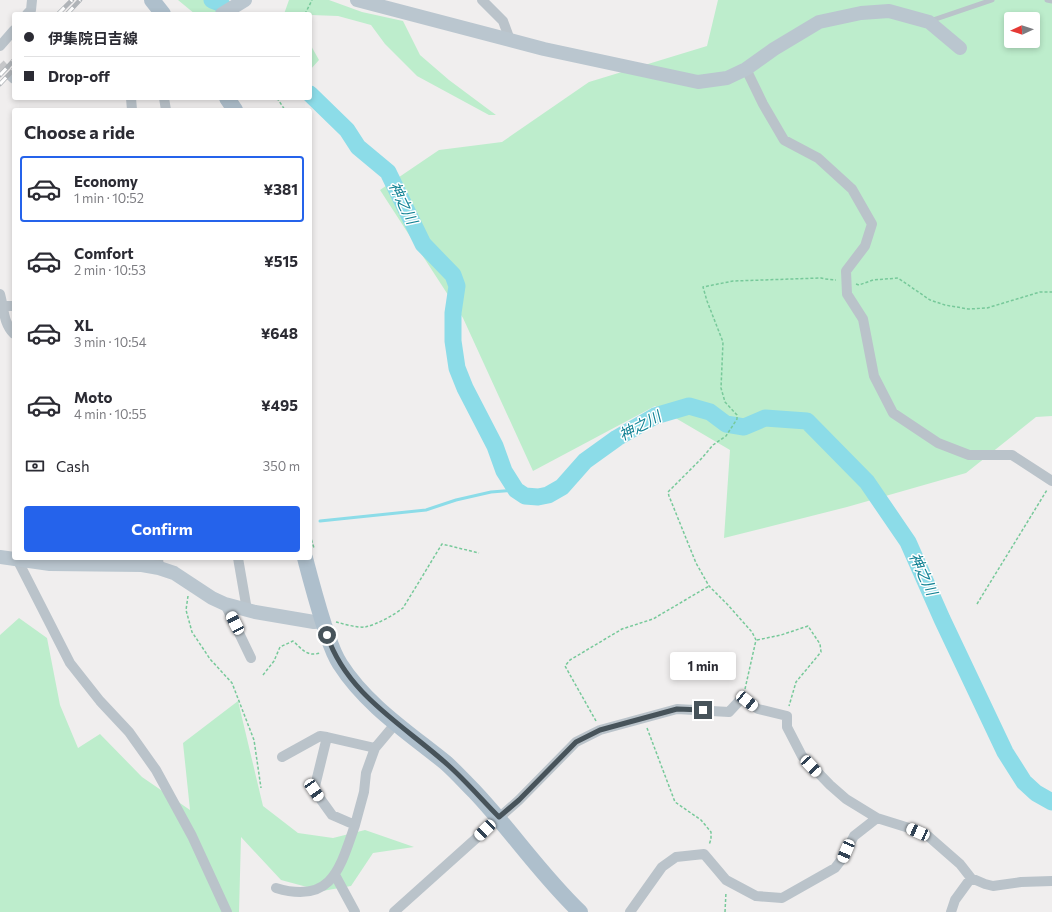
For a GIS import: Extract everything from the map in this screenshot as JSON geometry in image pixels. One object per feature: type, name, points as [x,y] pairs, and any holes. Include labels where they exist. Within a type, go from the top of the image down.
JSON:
[{"type":"main road","points":[[152,0],[161,12]]},
{"type":"main road","points":[[306,560],[332,649],[340,664],[354,683],[396,723],[447,764],[499,817],[551,882],[579,912]]},
{"type":"street","points":[[30,12],[32,0]]},
{"type":"street","points":[[357,0],[544,49],[698,82],[727,78],[746,69],[774,49],[819,22],[861,13],[889,10],[929,22],[960,48]]},
{"type":"street","points":[[482,0],[503,21],[510,40]]},
{"type":"street","points":[[0,46],[12,32]]},
{"type":"street","points":[[746,69],[763,104],[784,140],[818,158],[852,189],[872,224],[865,246],[846,271],[847,294],[863,319],[874,376],[893,414],[938,443],[969,455],[1012,455],[1050,484]]},
{"type":"street","points":[[0,294],[4,306],[5,320],[12,332]]},
{"type":"street","points":[[4,306],[12,306]]},
{"type":"street","points":[[0,557],[12,558]]},
{"type":"street","points":[[18,560],[70,663],[100,701],[128,732],[156,770],[192,836],[227,912]]},
{"type":"street","points":[[24,560],[50,564],[89,561],[136,565],[158,563],[212,598],[225,604],[247,610],[314,622],[323,621]]},
{"type":"street","points":[[238,560],[247,610]]},
{"type":"street","points":[[225,604],[252,658]]},
{"type":"street","points":[[394,912],[519,800],[576,742],[600,730],[677,709],[729,712],[742,698],[758,709],[787,716],[787,727],[802,756],[846,799],[877,818],[909,828],[928,836],[960,864],[971,878],[993,886],[1021,882],[1052,881]]},
{"type":"street","points":[[276,888],[289,892],[302,892],[320,889],[332,880],[340,868],[355,825],[364,792],[366,773],[375,748],[396,723]]},
{"type":"street","points":[[282,757],[320,736],[375,748]]},
{"type":"street","points":[[327,737],[314,790],[332,815],[355,825]]},
{"type":"street","points":[[630,912],[662,867],[676,857],[704,854],[726,880],[756,896],[782,898],[835,868],[842,859],[854,836],[877,818]]},
{"type":"street","points":[[335,875],[354,912]]},
{"type":"street","points":[[951,912],[955,900],[971,878]]},
{"type":"lane","points":[[929,22],[992,0]]},
{"type":"lane","points":[[1047,0],[1052,1]]},
{"type":"path","points":[[306,12],[312,0]]},
{"type":"path","points":[[742,698],[756,640],[752,632],[710,586],[696,563],[668,492],[713,445],[726,436],[737,420],[737,415],[725,402],[721,388],[723,342],[707,301],[703,286],[733,281],[821,278],[846,281],[859,285],[873,280],[898,278],[930,300],[945,305],[968,309],[987,308],[1040,292],[1052,292]]},
{"type":"path","points":[[977,604],[1050,484]]},
{"type":"path","points":[[323,621],[330,620],[348,625],[364,627],[396,613],[403,608],[442,544],[479,553]]},
{"type":"path","points":[[189,582],[186,610],[192,632],[210,659],[232,683],[254,740],[261,788]]},
{"type":"path","points":[[600,730],[565,666],[570,660],[622,629],[653,619],[710,586]]},
{"type":"path","points":[[756,640],[781,635],[808,626],[820,644],[821,652],[796,682],[787,716]]},
{"type":"path","points":[[262,675],[274,661],[280,648],[293,641],[308,654],[313,655],[332,649]]},
{"type":"path","points":[[643,718],[675,802],[701,820],[711,832],[712,839],[704,854]]},
{"type":"path","points":[[725,912],[726,880]]},
{"type":"green space","points":[[178,0],[225,0],[237,12],[193,12]]},
{"type":"green space","points":[[289,0],[329,0],[362,12],[403,21],[420,55],[449,80],[496,115],[489,115],[417,76],[385,44],[371,25],[338,16],[312,15],[312,12],[285,12]]},
{"type":"green space","points":[[718,0],[1052,0],[1052,416],[1036,417],[966,473],[847,507],[724,538],[730,450],[655,406],[533,471],[463,318],[380,190],[439,150],[502,142],[589,82],[707,46]]},
{"type":"green space","points":[[312,48],[319,60],[312,68]]},
{"type":"green space","points":[[19,618],[47,638],[60,705],[78,748],[100,734],[142,777],[190,810],[183,743],[238,701],[263,806],[298,833],[333,838],[365,830],[414,847],[373,853],[351,886],[322,891],[281,880],[241,837],[239,912],[0,912],[0,635]]},
{"type":"waterway","name":"神之川","points":[[212,0],[220,3],[228,12]]},
{"type":"waterway","name":"神之川","points":[[312,96],[347,130],[358,147],[388,172],[423,244],[453,275],[457,286],[453,313],[453,341],[457,368],[465,388],[495,446],[504,471],[516,490],[525,496],[538,497],[548,495],[562,487],[585,461],[617,438],[655,416],[689,406],[710,412],[726,424],[744,427],[765,418],[807,421],[867,482],[908,542],[942,619],[1005,752],[1024,782],[1036,793],[1052,802]]},
{"type":"waterway","points":[[320,521],[426,510],[456,500],[491,492],[516,490]]},
{"type":"tunnel","points":[[0,64],[12,77]]},
{"type":"railway","points":[[60,12],[72,0]]},
{"type":"railway","points":[[69,12],[80,0]]},
{"type":"railway","points":[[0,75],[12,62]]},
{"type":"railway","points":[[0,84],[12,71]]},
{"type":"route","points":[[327,635],[340,664],[354,683],[396,723],[447,764],[499,817],[519,800],[576,742],[600,730],[677,709],[703,710]]}]
